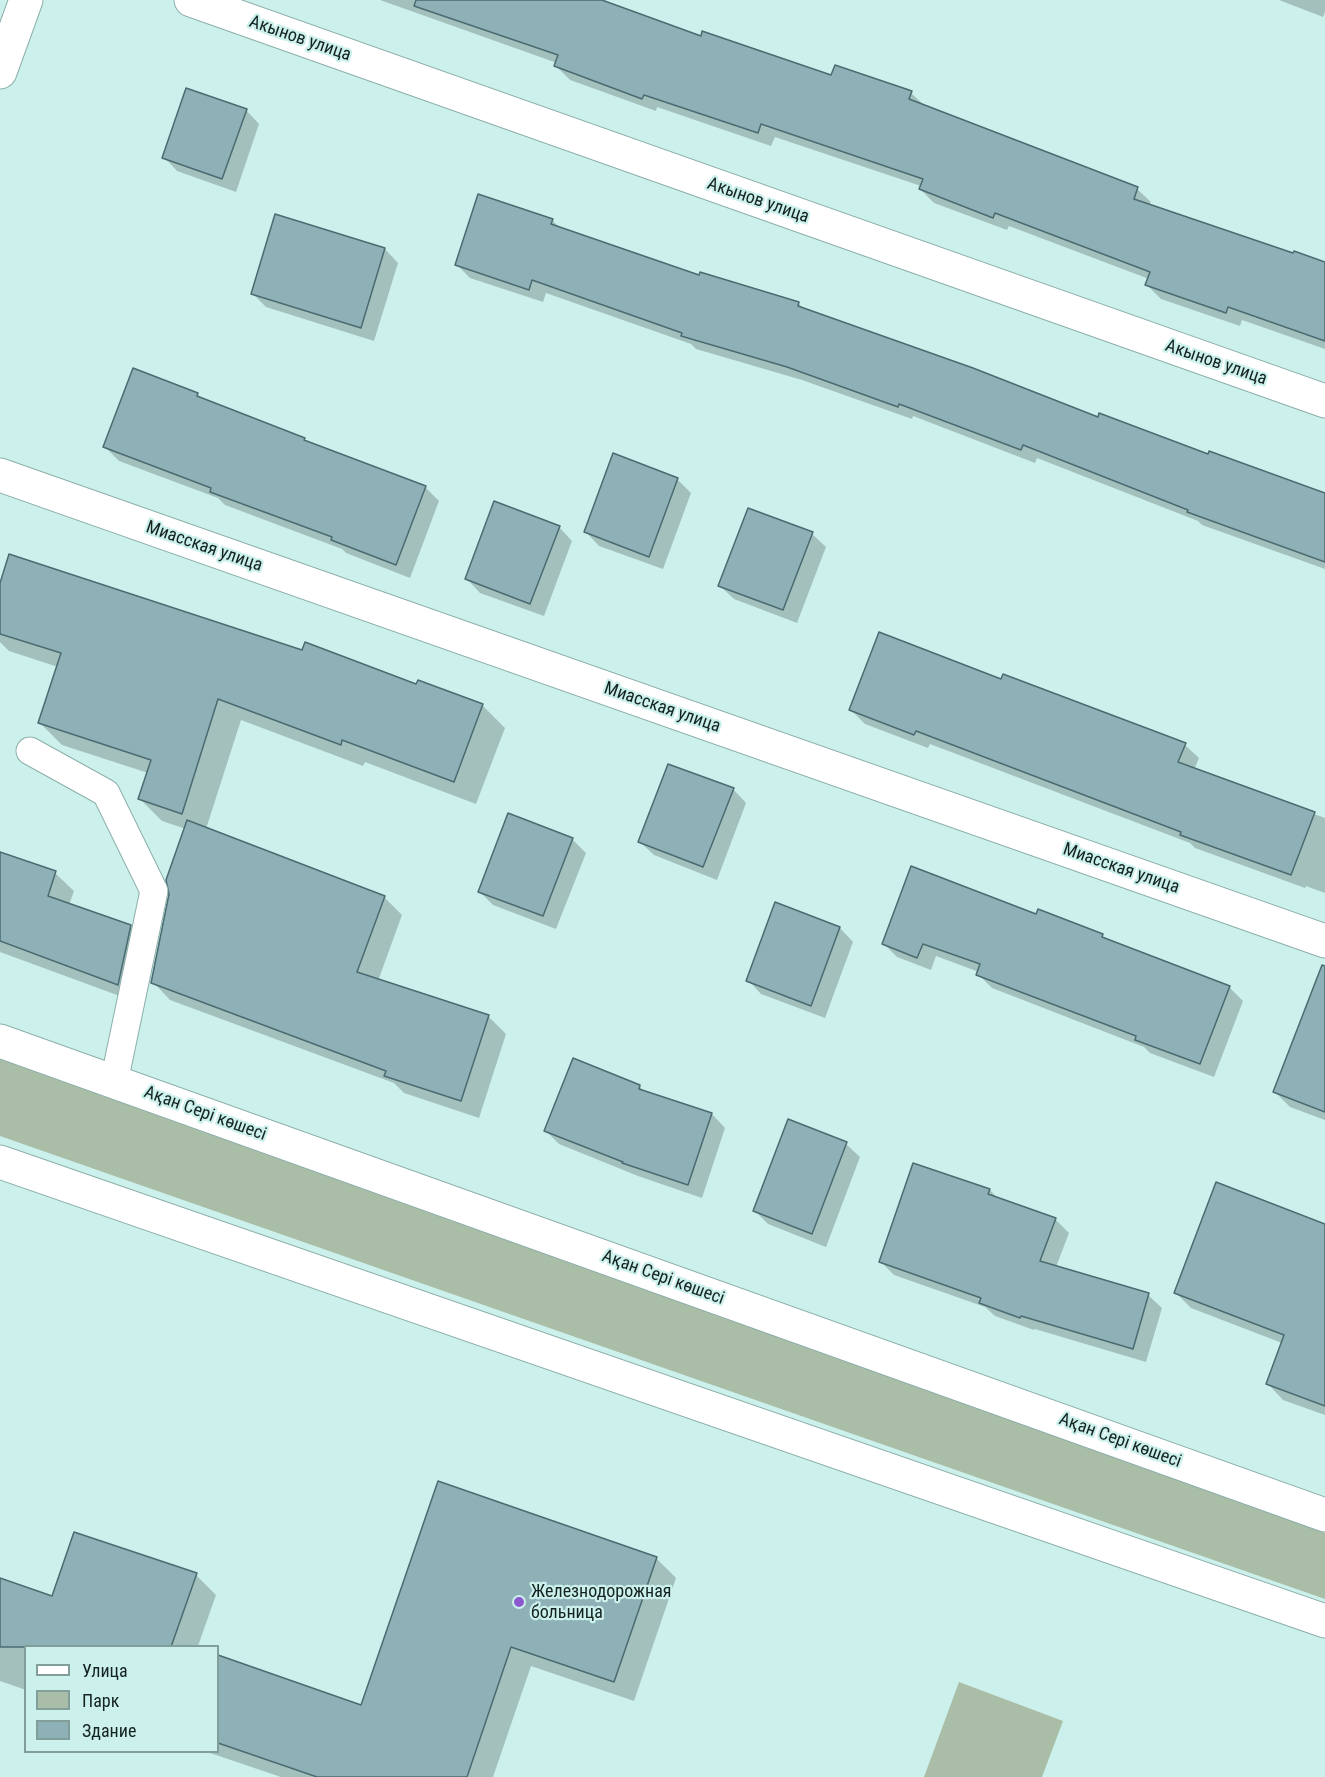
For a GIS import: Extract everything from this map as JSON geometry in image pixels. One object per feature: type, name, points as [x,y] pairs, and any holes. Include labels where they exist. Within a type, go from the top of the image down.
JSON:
[{"type":"street","points":[[0,72],[26,0]]},
{"type":"street","name":"Акынов улица","points":[[191,0],[1325,401]]},
{"type":"street","name":"Миасская улица","points":[[0,475],[1325,941]]},
{"type":"street","name":"Ақан Сері көшесі","points":[[0,1041],[1325,1515]]},
{"type":"street","points":[[0,1162],[1325,1621]]},
{"type":"lane","points":[[30,751],[106,793],[154,891],[114,1082]]},
{"type":"green space","points":[[0,1056],[1325,1533],[1325,1599],[0,1136]]},
{"type":"green space","points":[[959,1682],[1063,1721],[1042,1777],[924,1777]]},
{"type":"building","points":[[416,0],[602,0],[701,36],[702,31],[831,75],[835,65],[912,91],[909,99],[1138,187],[1134,199],[1325,262],[1325,341],[1228,307],[1226,313],[1145,285],[1150,272],[995,213],[993,218],[919,189],[923,179],[761,124],[758,133],[644,95],[642,99],[554,66],[558,55],[414,6]]},
{"type":"building","points":[[186,88],[247,109],[222,179],[162,158]]},
{"type":"building","points":[[478,194],[553,219],[551,224],[699,275],[700,272],[799,302],[798,306],[973,368],[1098,417],[1099,413],[1208,454],[1209,451],[1325,493],[1325,562],[1187,512],[1188,510],[1023,445],[1021,450],[899,404],[898,407],[787,367],[681,336],[682,333],[532,280],[529,290],[455,265]]},
{"type":"building","points":[[275,214],[385,248],[361,328],[251,294]]},
{"type":"building","points":[[133,368],[198,393],[197,396],[305,438],[304,440],[426,486],[396,565],[331,540],[332,537],[210,492],[211,488],[103,447]]},
{"type":"building","points":[[613,453],[678,478],[649,557],[584,532]]},
{"type":"building","points":[[494,501],[560,526],[530,604],[465,579]]},
{"type":"building","points":[[748,508],[813,532],[783,610],[718,586]]},
{"type":"building","points":[[9,554],[302,650],[305,642],[416,684],[418,680],[483,704],[454,782],[342,740],[341,745],[218,699],[182,814],[138,799],[151,760],[38,723],[61,653],[0,634],[0,583]]},
{"type":"building","points":[[879,632],[1001,679],[1003,674],[1186,743],[1178,762],[1315,812],[1291,875],[1180,835],[1181,832],[916,731],[914,735],[849,710]]},
{"type":"building","points":[[668,764],[734,788],[703,867],[638,842]]},
{"type":"building","points":[[508,813],[573,838],[543,916],[478,892]]},
{"type":"building","points":[[187,820],[385,896],[357,972],[489,1015],[461,1101],[384,1076],[386,1071],[151,983],[169,894],[166,880]]},
{"type":"building","points":[[0,852],[56,871],[48,896],[131,925],[118,985],[0,941]]},
{"type":"building","points":[[911,866],[1036,914],[1038,909],[1103,934],[1102,937],[1230,986],[1200,1064],[1135,1040],[1136,1036],[976,975],[980,964],[923,944],[917,958],[882,944]]},
{"type":"building","points":[[775,902],[840,927],[811,1006],[746,981]]},
{"type":"building","points":[[1322,965],[1325,966],[1325,1112],[1273,1092]]},
{"type":"building","points":[[573,1058],[640,1085],[639,1089],[712,1113],[688,1185],[622,1163],[544,1131]]},
{"type":"building","points":[[788,1119],[847,1142],[812,1234],[753,1211]]},
{"type":"building","points":[[913,1163],[990,1189],[988,1194],[1056,1218],[1040,1261],[1149,1293],[1133,1349],[1021,1316],[1020,1318],[979,1303],[981,1298],[879,1262]]},
{"type":"building","points":[[1216,1182],[1325,1224],[1325,1406],[1266,1384],[1284,1335],[1174,1293]]},
{"type":"building","name":"Железнодорожная больница","points":[[438,1481],[657,1557],[614,1682],[511,1647],[467,1777],[317,1777],[219,1743],[219,1655],[361,1705]]},
{"type":"building","points":[[74,1532],[197,1573],[172,1645],[0,1647],[0,1578],[52,1596]]},
{"type":"place","name":"Железнодорожная больница","points":[[519,1602]]}]
